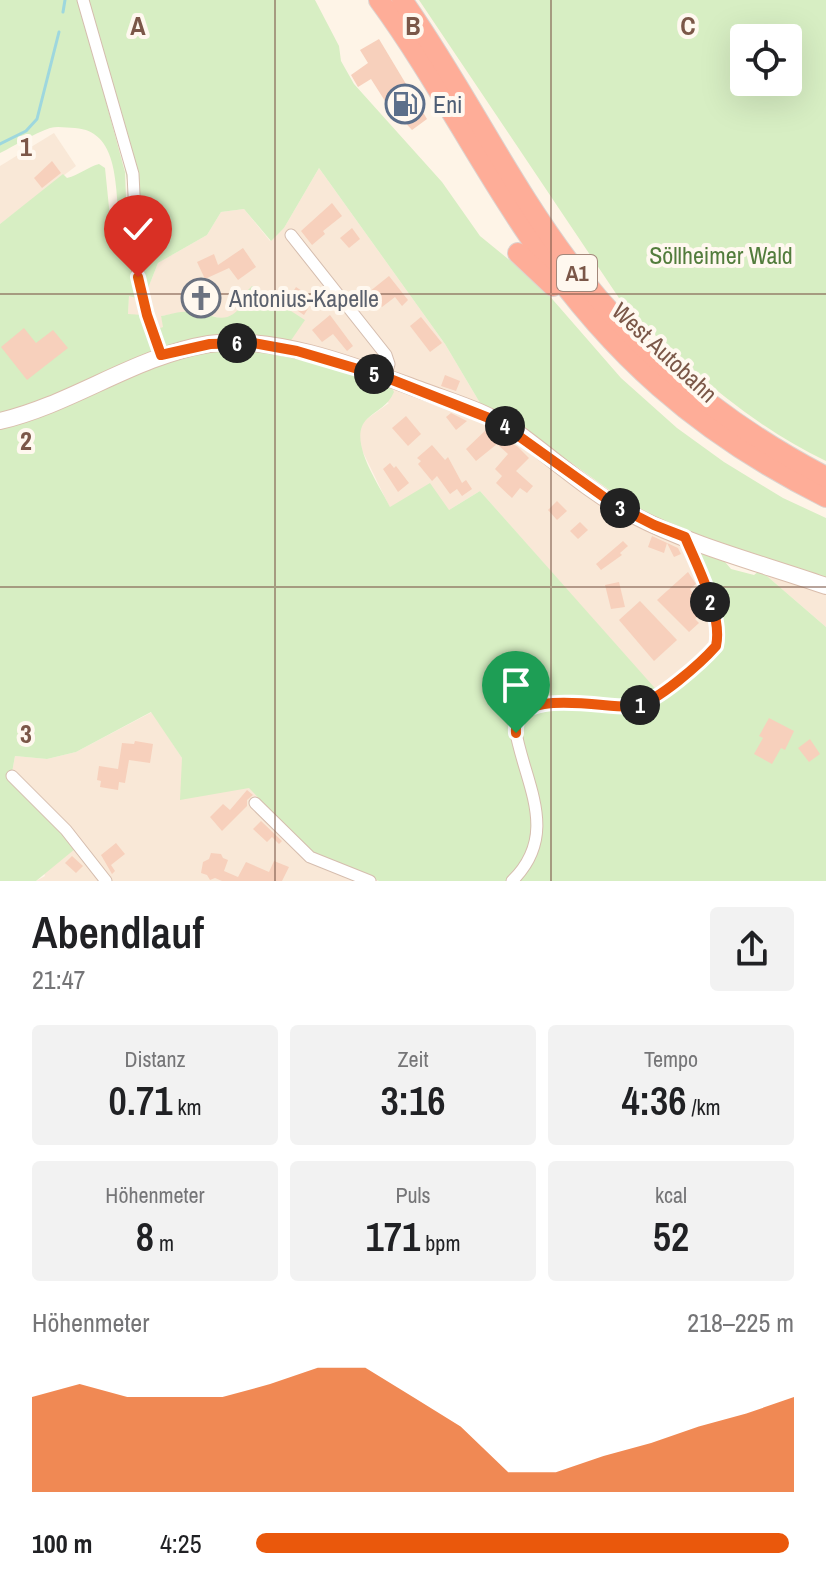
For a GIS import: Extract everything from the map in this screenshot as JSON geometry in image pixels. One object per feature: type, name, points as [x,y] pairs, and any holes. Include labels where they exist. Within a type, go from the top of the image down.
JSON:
[{"type":"highway","name":"West Autobahn","points":[[379,0],[529,236],[607,338],[689,413],[769,467],[826,497]]},
{"type":"highway","name":"West Autobahn","points":[[402,0],[549,234],[614,316],[649,354],[705,403],[758,439],[826,477]]},
{"type":"highway","points":[[518,253],[560,294],[576,301]]},
{"type":"street","points":[[83,0],[133,174],[138,277],[161,355]]},
{"type":"street","points":[[291,235],[386,355],[389,364],[385,377]]},
{"type":"street","points":[[0,421],[33,413],[161,355],[210,344],[253,343],[297,351],[385,377],[499,422],[615,505],[654,525],[826,586]]},
{"type":"street","points":[[512,881],[533,850],[537,827],[533,793],[515,728],[522,716],[531,709],[548,704],[635,706],[649,701],[716,645],[717,634],[706,585],[685,537]]},
{"type":"street","points":[[12,776],[66,830],[106,881]]},
{"type":"street","points":[[255,803],[310,857],[370,881]]},
{"type":"shaded area","points":[[54,133],[76,166],[0,224],[0,166]]},
{"type":"shaded area","points":[[319,168],[445,344],[483,408],[521,427],[622,499],[670,525],[695,547],[719,616],[724,648],[661,696],[480,491],[449,510],[390,508],[360,446],[358,433],[364,421],[389,403],[283,353],[243,295],[246,301],[236,314],[226,319],[190,311],[161,316],[164,327],[157,329],[128,314],[129,295],[147,291],[158,263],[207,235],[221,212],[244,209],[270,241],[284,228]]},
{"type":"shaded area","points":[[760,570],[826,593],[826,627]]},
{"type":"shaded area","points":[[152,712],[182,758],[249,787],[316,857],[379,881],[36,881],[45,876],[11,778],[15,756],[47,759],[76,752]]},
{"type":"green space","points":[[0,0],[315,0],[354,84],[442,182],[480,236],[540,285],[621,378],[677,428],[724,462],[783,498],[826,518],[826,581],[670,525],[622,499],[521,427],[483,408],[445,344],[319,168],[284,228],[271,241],[244,209],[221,212],[207,235],[158,263],[147,291],[136,298],[129,296],[128,314],[143,315],[157,329],[163,327],[161,316],[177,312],[228,317],[246,301],[243,295],[252,286],[305,320],[283,352],[333,365],[391,386],[394,392],[386,404],[367,419],[360,438],[367,463],[390,507],[430,483],[449,510],[480,491],[661,695],[724,648],[719,616],[695,547],[720,556],[731,569],[754,575],[760,570],[826,627],[826,881],[379,881],[316,857],[249,788],[180,800],[182,758],[151,712],[76,752],[47,759],[15,756],[11,778],[39,803],[75,849],[36,881],[0,881],[0,427],[15,411],[0,414],[0,224],[63,174],[67,178],[99,164],[105,168],[111,227],[129,242],[130,200],[123,158],[99,76],[125,172],[127,224],[119,217],[112,161],[107,149],[89,131],[50,128],[0,153]]},
{"type":"green space","name":"Söllheimer Wald","points":[[419,0],[826,0],[826,461],[742,410],[665,345],[619,298]]},
{"type":"building","points":[[379,39],[427,119],[412,130],[385,101],[371,79],[358,87],[351,75],[368,63],[360,50]]},
{"type":"building","points":[[52,161],[61,173],[42,188],[34,178]]},
{"type":"building","points":[[332,203],[342,216],[323,231],[325,234],[312,245],[301,231]]},
{"type":"building","points":[[352,228],[360,239],[349,248],[340,238]]},
{"type":"building","points":[[243,248],[256,267],[238,280],[229,268],[205,279],[197,262],[214,254],[218,265]]},
{"type":"building","points":[[389,276],[408,300],[402,306],[395,297],[382,307],[369,292]]},
{"type":"building","points":[[296,287],[314,299],[304,315],[286,303]]},
{"type":"building","name":"Antonius-Kapelle","points":[[197,291],[207,293],[216,302],[213,308],[195,305],[191,297]]},
{"type":"building","points":[[330,315],[353,346],[347,351],[333,334],[322,342],[312,330]]},
{"type":"building","points":[[421,317],[442,343],[430,352],[410,326]]},
{"type":"building","points":[[24,328],[36,343],[53,330],[68,348],[27,380],[1,347]]},
{"type":"building","points":[[445,375],[460,381],[456,391],[441,386]]},
{"type":"building","points":[[451,413],[467,421],[456,430],[446,417]]},
{"type":"building","points":[[406,416],[421,434],[408,446],[392,428]]},
{"type":"building","points":[[488,428],[529,458],[516,471],[533,486],[527,493],[520,488],[512,498],[496,483],[502,476],[495,469],[508,454],[497,444],[476,461],[466,449]]},
{"type":"building","points":[[432,445],[445,460],[448,457],[462,483],[466,480],[472,489],[462,496],[457,489],[450,494],[437,476],[432,481],[418,464],[421,461],[417,458]]},
{"type":"building","points":[[390,463],[409,483],[398,492],[383,469]]},
{"type":"building","points":[[557,501],[567,511],[557,520],[548,510]]},
{"type":"building","points":[[580,522],[588,530],[578,539],[570,531]]},
{"type":"building","points":[[652,536],[678,548],[681,554],[674,557],[667,543],[664,553],[648,547]]},
{"type":"building","points":[[623,541],[628,546],[620,553],[622,555],[601,570],[596,564]]},
{"type":"building","points":[[688,572],[696,584],[690,589],[704,610],[695,619],[699,623],[689,632],[657,600]]},
{"type":"building","points":[[619,582],[625,607],[611,609],[605,585]]},
{"type":"building","points":[[640,601],[677,640],[654,661],[619,620]]},
{"type":"building","points":[[769,718],[794,731],[785,750],[781,748],[772,764],[754,754]]},
{"type":"building","points":[[810,739],[820,754],[809,762],[798,748]]},
{"type":"building","points":[[135,741],[153,744],[150,763],[129,760],[125,783],[119,782],[118,790],[100,787],[101,781],[97,780],[99,766],[118,769],[122,743],[134,744]]},
{"type":"building","points":[[247,790],[253,795],[247,800],[247,806],[222,831],[210,817],[223,804],[230,810]]},
{"type":"building","points":[[261,821],[282,841],[279,844],[272,837],[267,842],[253,829]]},
{"type":"building","points":[[116,843],[125,854],[111,865],[115,871],[112,874],[101,855]]},
{"type":"building","points":[[211,853],[221,854],[228,860],[224,871],[238,877],[246,862],[269,872],[274,861],[289,867],[282,881],[210,880],[201,873],[203,862],[209,859]]},
{"type":"building","points":[[72,856],[83,866],[76,873],[65,863]]},
{"type":"waterway","points":[[63,12],[65,0]]},
{"type":"waterway","points":[[0,144],[26,131],[37,119],[59,32]]},
{"type":"place","name":"Eni","points":[[405,104]]},
{"type":"place","name":"Antonius-Kapelle","points":[[201,298]]},
{"type":"route","points":[[138,277],[161,355],[210,344],[253,343],[297,351],[385,377],[499,422],[615,505],[685,537],[706,585],[717,634],[716,646],[649,701],[635,706],[548,704],[531,709],[522,716],[515,728],[516,733]]}]
